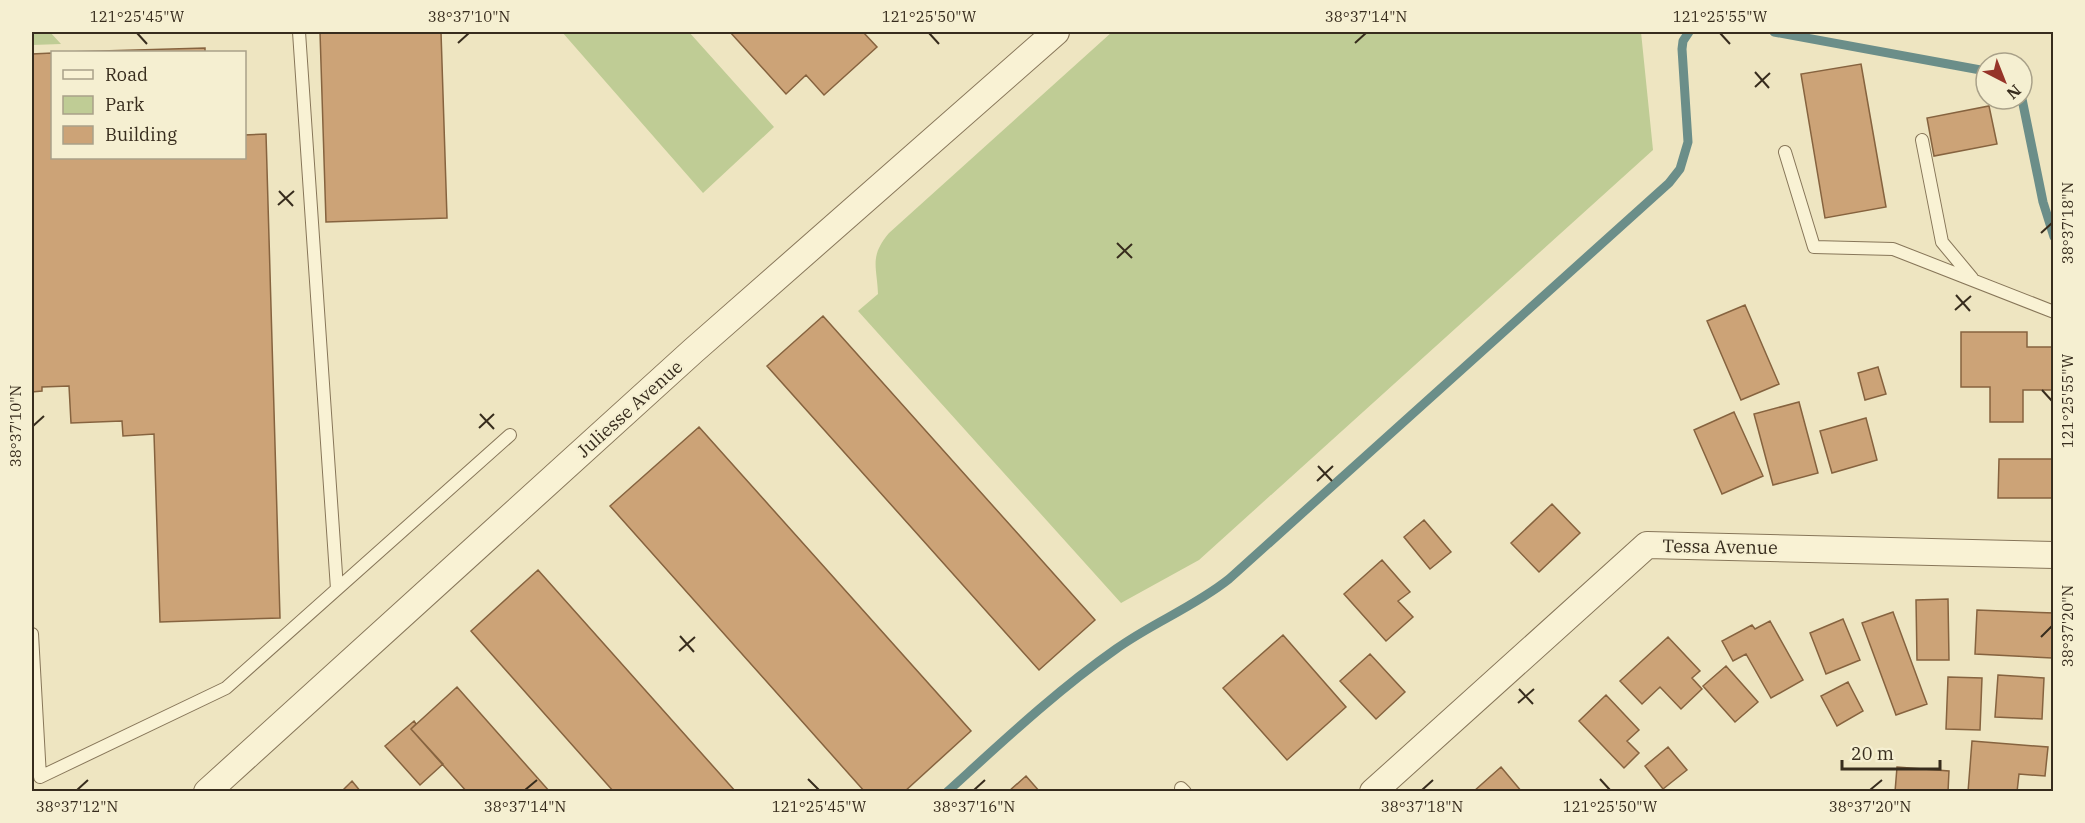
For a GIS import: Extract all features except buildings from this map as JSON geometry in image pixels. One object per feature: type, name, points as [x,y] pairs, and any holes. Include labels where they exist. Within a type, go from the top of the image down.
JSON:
[{"type":"street","name":"Juliesse Avenue","points":[[207,792],[693,351],[1056,32]]},
{"type":"street","name":"Tessa Avenue","points":[[1373,792],[1647,545],[2054,555]]},
{"type":"lane","points":[[299,32],[337,589]]},
{"type":"lane","points":[[1922,140],[1942,242],[1973,279]]},
{"type":"lane","points":[[1785,152],[1814,247],[1893,249],[2054,312]]},
{"type":"lane","points":[[32,633],[40,777],[226,688],[510,435]]},
{"type":"green space","points":[[32,32],[50,32],[61,44],[32,45]]},
{"type":"green space","points":[[562,32],[689,32],[774,127],[703,193]]},
{"type":"green space","points":[[1112,32],[1641,32],[1653,150],[1199,560],[1121,603],[858,311],[878,294],[876,255],[889,233]]},
{"type":"waterway","points":[[947,792],[1029,718],[1094,665],[1229,579],[1669,183],[1680,169],[1688,142],[1682,49],[1683,41],[1689,32]]},
{"type":"waterway","points":[[1774,32],[1974,69]]},
{"type":"waterway","points":[[2024,111],[2043,202],[2054,237]]}]
